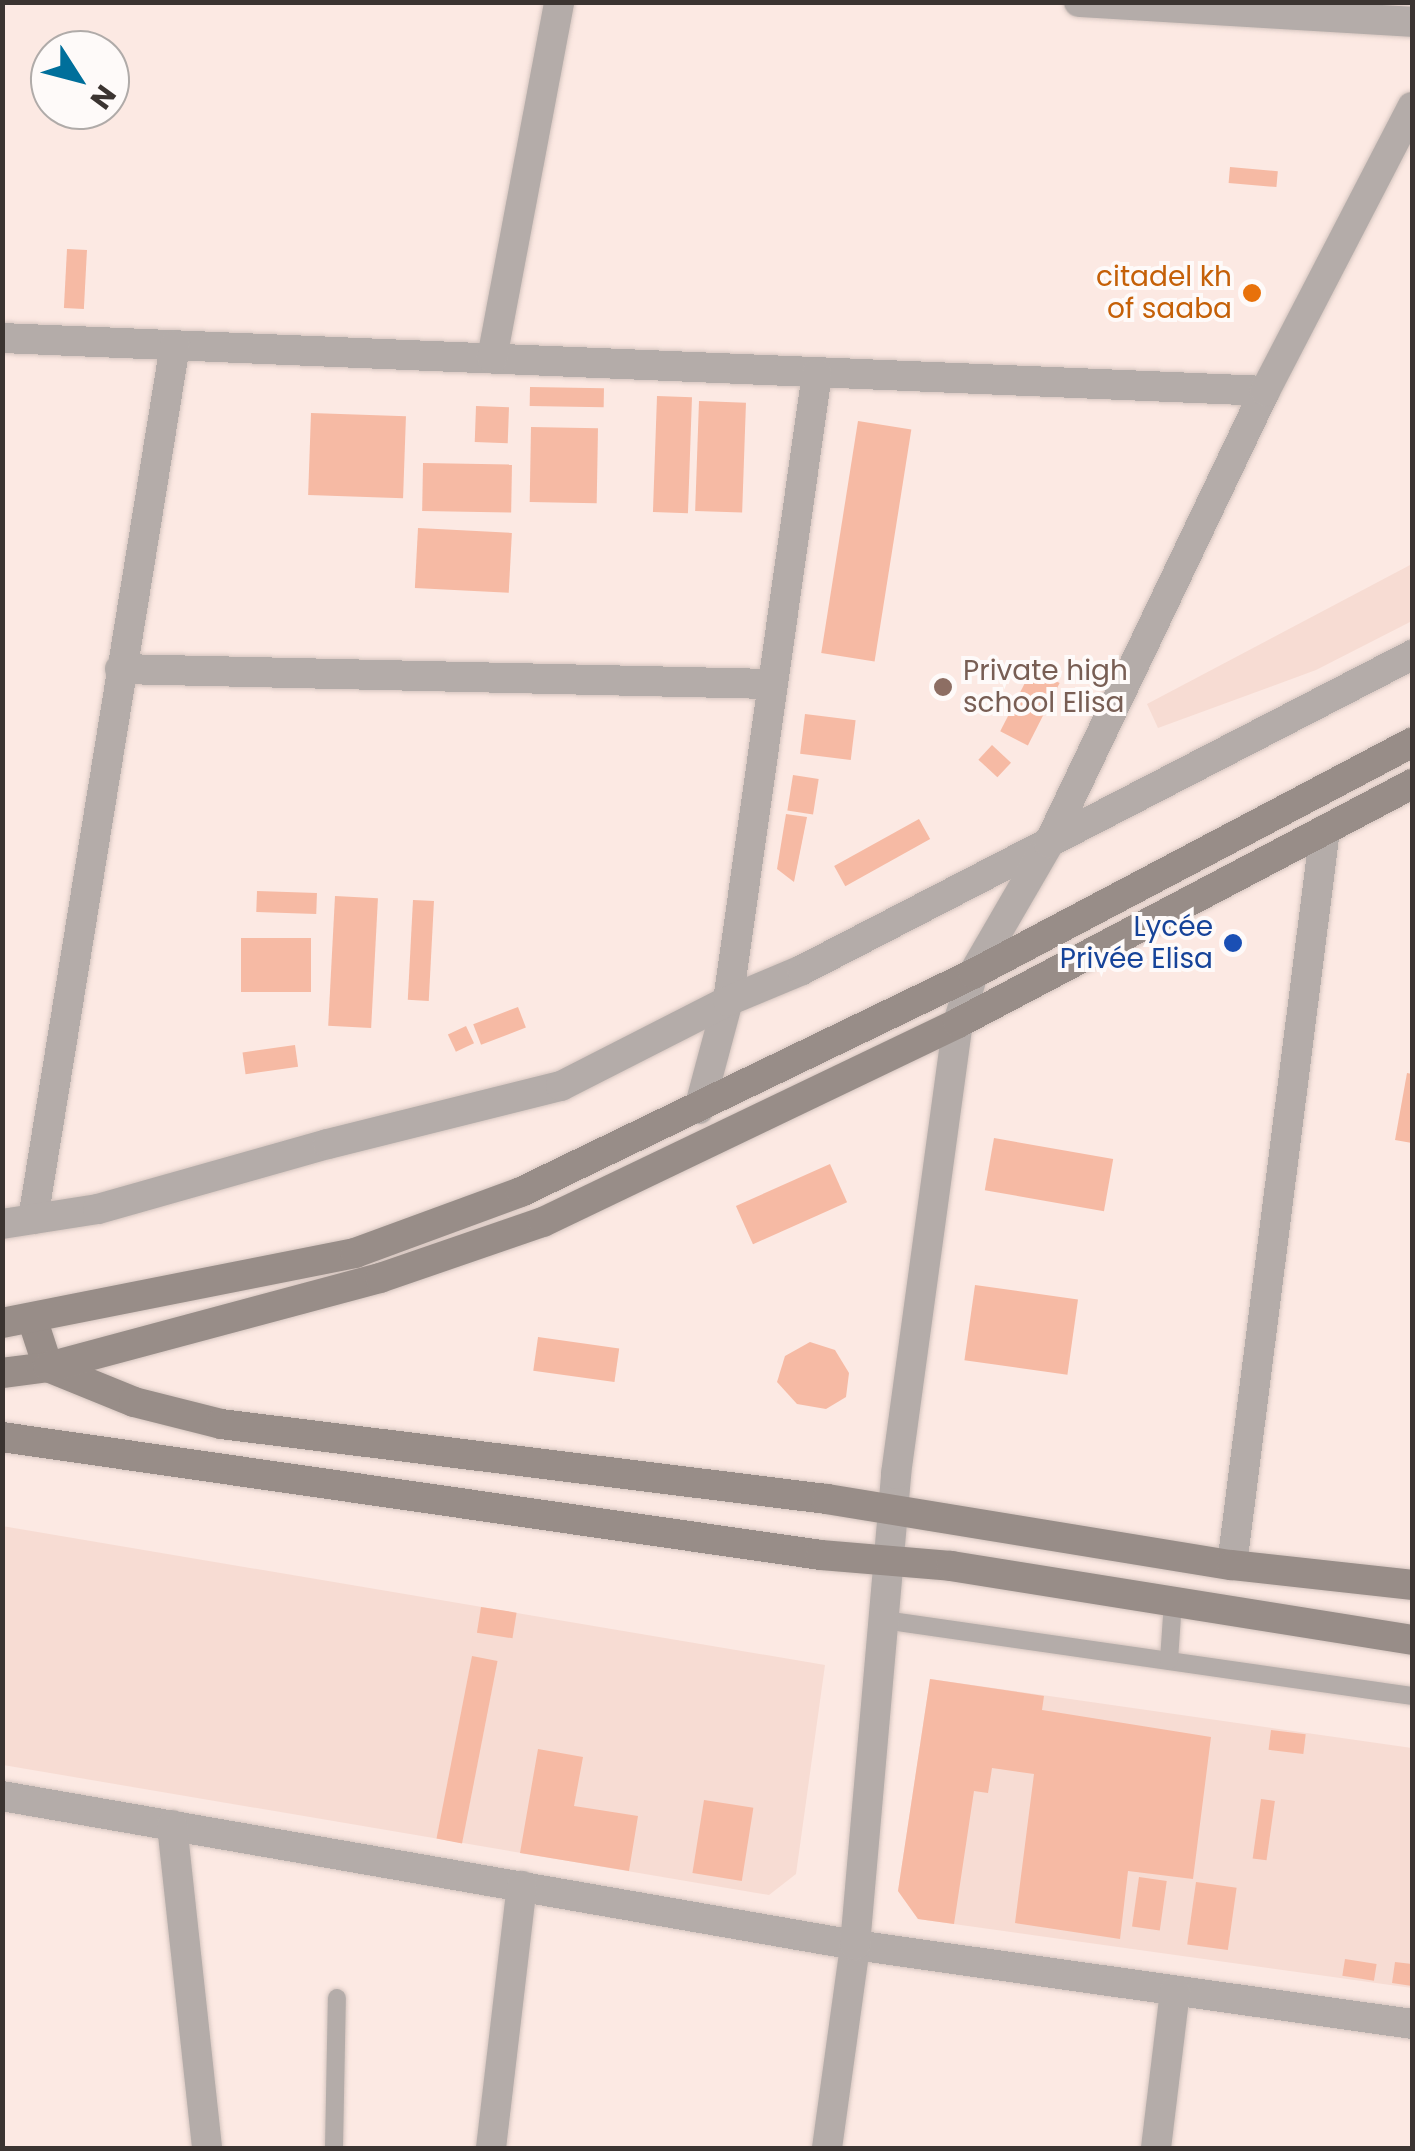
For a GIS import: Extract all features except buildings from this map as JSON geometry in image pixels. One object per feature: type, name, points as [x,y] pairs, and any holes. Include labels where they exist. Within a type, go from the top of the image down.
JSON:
[{"type":"street","points":[[492,358],[559,2]]},
{"type":"street","points":[[1079,2],[1412,22]]},
{"type":"street","points":[[828,2148],[854,1945],[895,1510],[958,1023],[973,974],[1049,843],[1265,391],[1412,107]]},
{"type":"street","points":[[2,338],[1265,391]]},
{"type":"street","points":[[33,1219],[175,345]]},
{"type":"street","points":[[699,1108],[728,1001],[817,373]]},
{"type":"street","points":[[2,1224],[98,1209],[328,1144],[561,1086],[728,1001],[802,970],[1412,655]]},
{"type":"street","points":[[120,670],[771,684]]},
{"type":"street","points":[[1412,743],[973,974],[521,1192],[355,1253],[17,1321],[48,1367],[134,1402],[221,1424],[895,1510],[1232,1565],[1412,1585]]},
{"type":"street","points":[[2,1373],[48,1367],[380,1278],[543,1222],[958,1023],[1412,784]]},
{"type":"street","points":[[1232,1565],[1325,830]]},
{"type":"street","points":[[2,1437],[802,1552],[890,1560],[1412,1640]]},
{"type":"street","points":[[2,1796],[854,1945],[1412,2024]]},
{"type":"street","points":[[172,1825],[206,2148]]},
{"type":"street","points":[[491,2148],[522,1886]]},
{"type":"street","points":[[1156,2148],[1176,1991]]},
{"type":"lane","points":[[1169,1660],[1173,1602]]},
{"type":"lane","points":[[884,1620],[1412,1696]]},
{"type":"lane","points":[[334,2148],[338,1998]]},
{"type":"shaded area","points":[[1412,564],[1412,621],[1316,670],[1158,728],[1147,704]]},
{"type":"shaded area","points":[[2,1526],[825,1665],[796,1874],[769,1895],[3,1765]]},
{"type":"shaded area","points":[[930,1679],[1412,1748],[1412,1988],[918,1919],[898,1891]]},
{"type":"place","name":"citadel kh of saaba","points":[[1252,293]]},
{"type":"place","name":"Private high school Elisa","points":[[943,687]]},
{"type":"place","name":"Lycée Privée Elisa","points":[[1233,943]]}]
